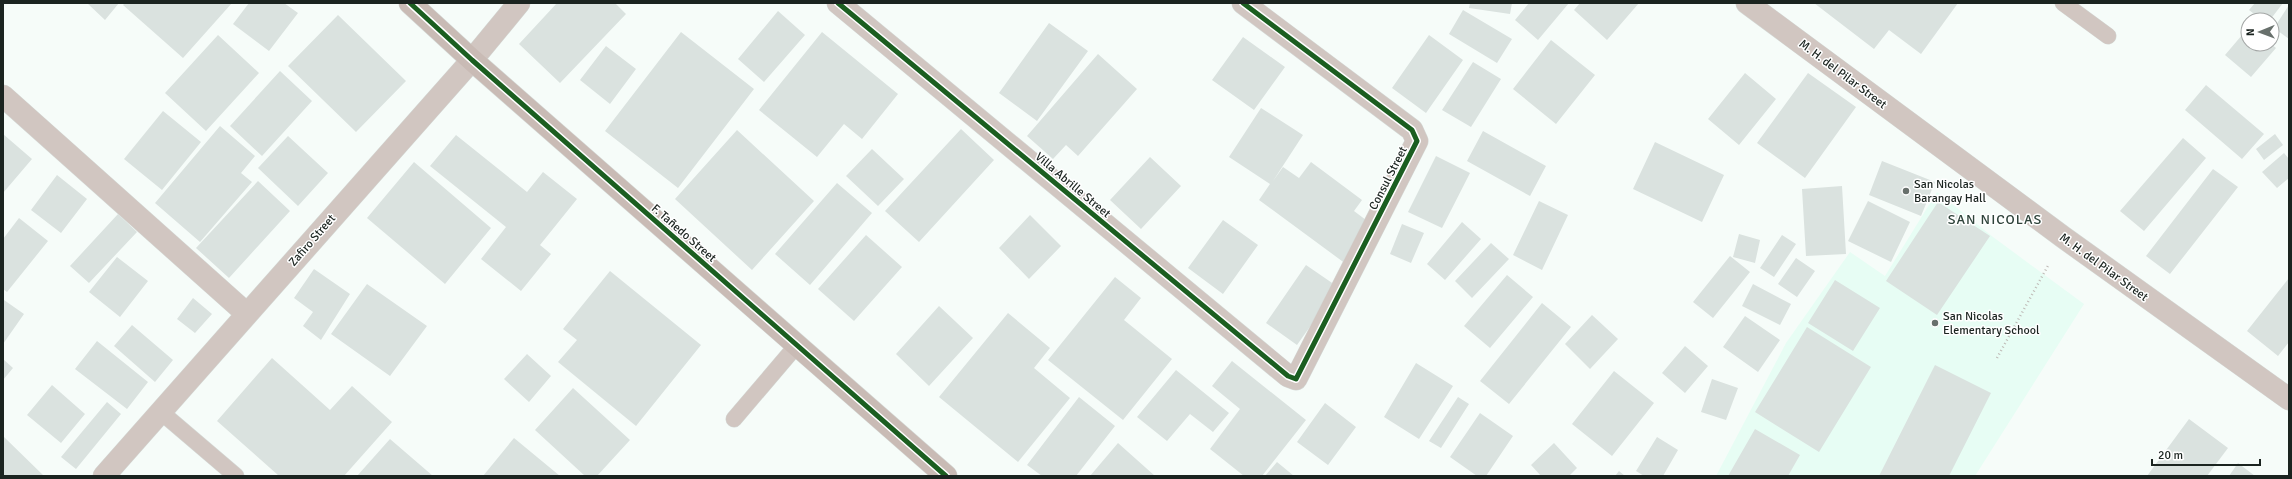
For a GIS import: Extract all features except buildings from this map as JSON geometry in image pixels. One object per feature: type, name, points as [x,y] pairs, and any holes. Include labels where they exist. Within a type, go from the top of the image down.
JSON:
[{"type":"main road","name":"F. Tañedo Street","points":[[410,3],[472,60],[796,346],[946,476]]},
{"type":"street","name":"Zafiro Street","points":[[104,476],[472,60],[519,3]]},
{"type":"street","name":"Villa Abrille Street","points":[[838,3],[1288,376],[1296,379]]},
{"type":"street","name":"Consul Street","points":[[1243,3],[1412,130],[1417,141],[1296,379]]},
{"type":"street","name":"M. H. del Pilar Street","points":[[1747,3],[2064,237],[2289,400]]},
{"type":"street","points":[[3,96],[247,314]]},
{"type":"lane","points":[[2063,3],[2108,36]]},
{"type":"lane","points":[[734,419],[796,346]]},
{"type":"lane","points":[[161,412],[236,476]]},
{"type":"path","points":[[1997,358],[2064,237]]},
{"type":"shaded area","name":"San Nicolas Elementary School","points":[[1937,192],[1993,237],[2084,304],[1975,476],[1716,476],[1786,343],[1850,252],[1885,276]]},
{"type":"cycle path","points":[[410,3],[472,60],[946,476]]},
{"type":"cycle path","points":[[838,3],[1288,376],[1296,379],[1417,141],[1412,130],[1243,3]]},
{"type":"place","name":"San Nicolas Barangay Hall","points":[[1906,191]]},
{"type":"place","name":"San Nicolas Elementary School","points":[[1935,323]]},
{"type":"district","name":"SAN NICOLAS","points":[[1995,219]]}]
